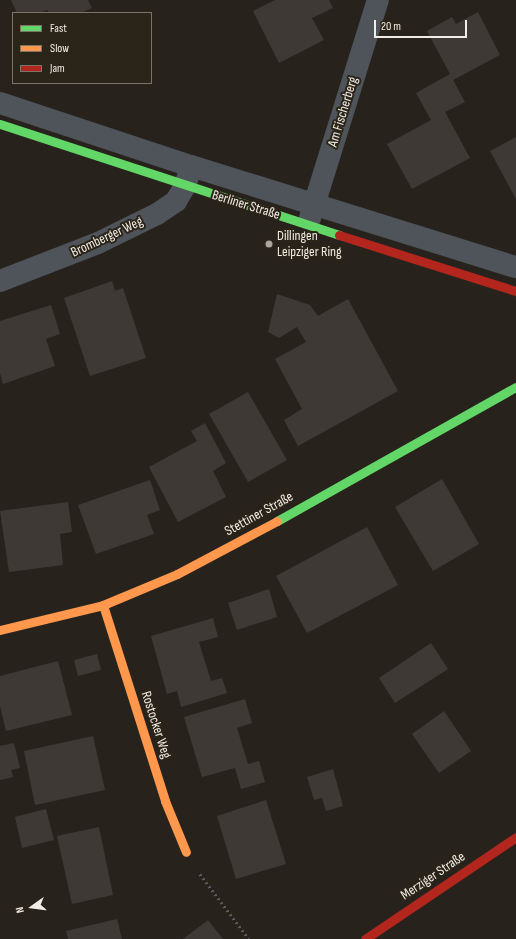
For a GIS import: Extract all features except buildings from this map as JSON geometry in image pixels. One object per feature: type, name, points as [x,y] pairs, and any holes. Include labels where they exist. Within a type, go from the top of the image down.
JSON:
[{"type":"street","name":"Am Fischerberg","points":[[311,215],[378,0]]},
{"type":"street","name":"Berliner Straße","points":[[0,102],[188,176]]},
{"type":"street","name":"Berliner Straße","points":[[0,124],[188,176],[311,215],[516,291]]},
{"type":"street","name":"Bromberger Weg","points":[[0,281],[98,243],[157,214],[176,201],[188,176]]},
{"type":"street","name":"Berliner Straße","points":[[311,215],[516,267]]},
{"type":"street","name":"Stettiner Straße","points":[[0,630],[103,605],[177,574],[246,538],[516,387]]},
{"type":"street","name":"Rostocker Weg","points":[[103,605],[165,800],[186,852]]},
{"type":"street","name":"Merziger Straße","points":[[365,939],[516,837]]},
{"type":"path","points":[[186,852],[204,881],[249,939]]},
{"type":"traffic: fast","points":[[0,124],[339,235]]},
{"type":"traffic: fast","points":[[277,521],[516,387]]},
{"type":"traffic: slow","points":[[0,630],[103,605],[177,574],[277,521]]},
{"type":"traffic: slow","points":[[103,605],[165,801],[186,852]]},
{"type":"traffic: jam","points":[[339,235],[516,291]]},
{"type":"traffic: jam","points":[[365,939],[516,837]]},
{"type":"place","name":"Dillingen Leipziger Ring","points":[[269,244]]}]
